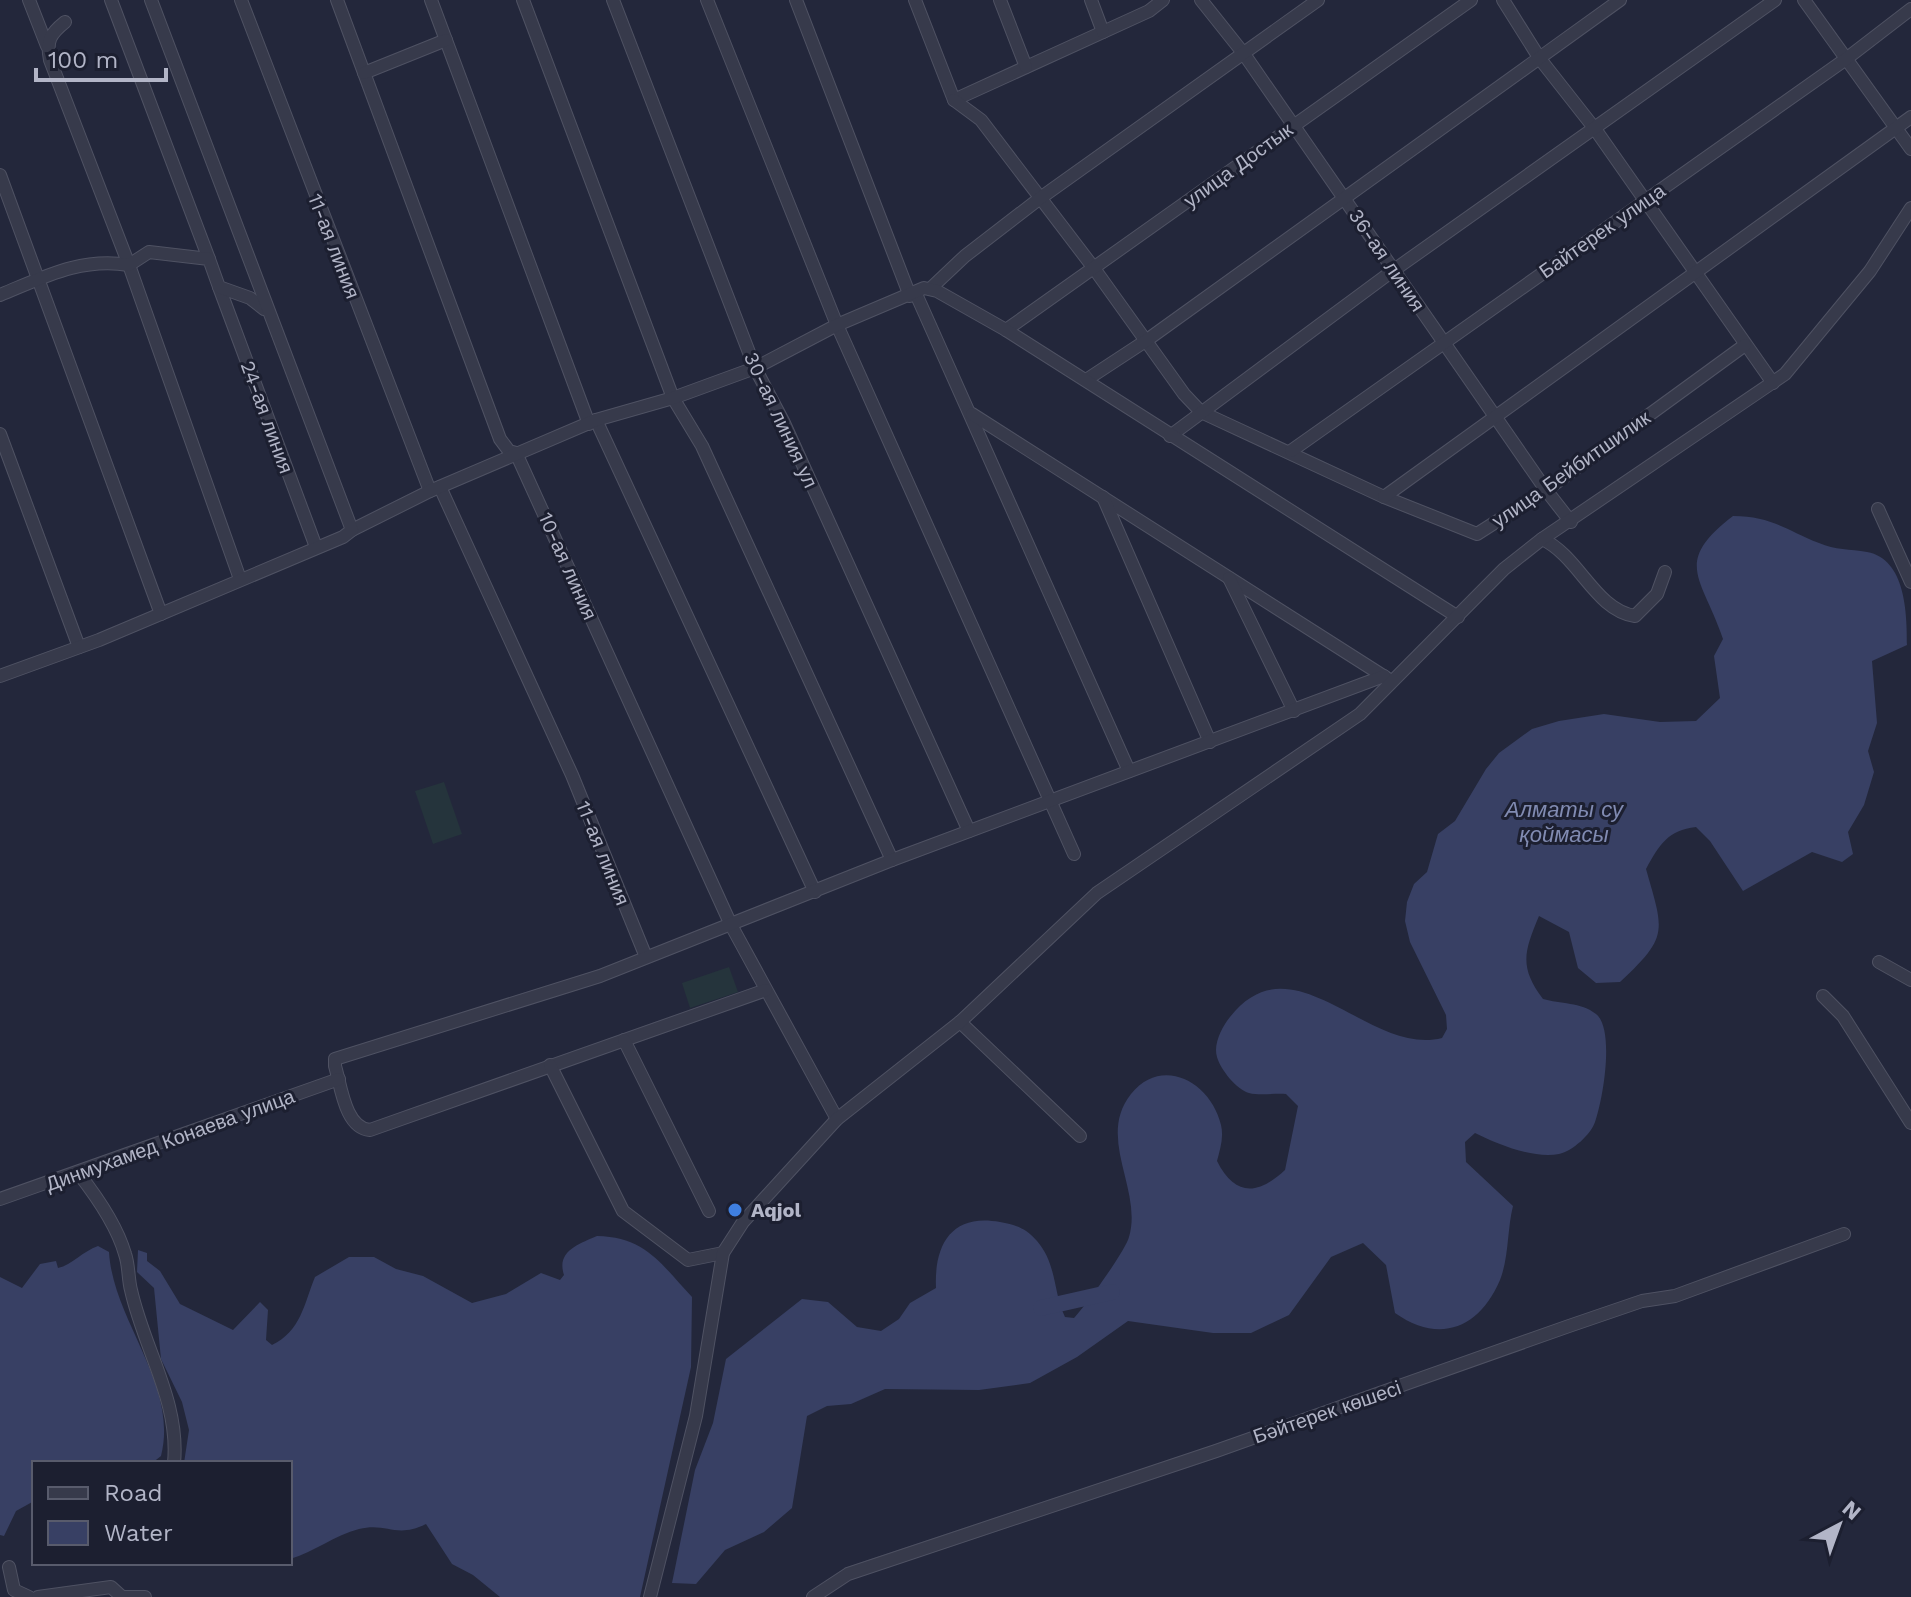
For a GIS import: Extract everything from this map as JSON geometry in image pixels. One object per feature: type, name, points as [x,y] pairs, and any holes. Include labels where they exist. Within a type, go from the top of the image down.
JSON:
[{"type":"street","points":[[29,0],[129,265],[240,579]]},
{"type":"street","points":[[0,295],[80,263],[101,260],[129,265],[149,252],[209,259],[111,0]]},
{"type":"street","points":[[151,0],[352,530]]},
{"type":"street","name":"11-ая линия","points":[[241,0],[435,489],[572,775],[646,957]]},
{"type":"street","name":"10-ая линия","points":[[337,0],[500,439],[509,451],[516,453],[731,925],[837,1119]]},
{"type":"street","points":[[431,0],[592,422],[815,892]]},
{"type":"street","points":[[523,0],[673,398],[702,446],[892,860]]},
{"type":"street","name":"30-ая линия ул","points":[[613,0],[755,368],[783,421],[969,831]]},
{"type":"street","points":[[707,0],[791,218],[1074,854]]},
{"type":"street","points":[[796,0],[913,295],[972,414],[1129,771]]},
{"type":"street","points":[[915,0],[954,100],[981,120],[1093,267],[1184,394],[1201,412],[1291,451],[1384,497],[1911,117]]},
{"type":"street","points":[[1000,0],[1026,67]]},
{"type":"street","points":[[1091,0],[1103,32]]},
{"type":"street","points":[[954,100],[1103,32],[1163,0]]},
{"type":"street","name":"36-ая линия","points":[[1201,0],[1244,54],[1345,196],[1442,341],[1571,522]]},
{"type":"street","points":[[930,289],[965,256],[1039,199],[1318,0]]},
{"type":"street","name":"улица Достык","points":[[1006,330],[1471,0]]},
{"type":"street","points":[[1503,0],[1540,59],[1595,129],[1773,383]]},
{"type":"street","points":[[1086,380],[1147,340],[1620,0]]},
{"type":"street","points":[[1170,436],[1775,0]]},
{"type":"street","points":[[1804,0],[1911,149]]},
{"type":"street","name":"Байтерек улица","points":[[1291,451],[1442,341],[1846,59],[1911,9]]},
{"type":"street","points":[[47,46],[51,34],[65,22]]},
{"type":"street","points":[[364,73],[446,40]]},
{"type":"street","points":[[0,175],[161,614]]},
{"type":"street","points":[[650,1597],[696,1416],[723,1253],[743,1222],[837,1119],[960,1022],[1097,893],[1332,735],[1458,617],[1504,569],[1542,539],[1785,374],[1870,271],[1911,208]]},
{"type":"street","name":"24-ая линия","points":[[209,259],[316,547]]},
{"type":"street","points":[[219,287],[250,298],[267,312]]},
{"type":"street","points":[[0,676],[161,614],[343,537],[435,489],[516,453],[592,422],[673,398],[755,368],[837,325],[924,288],[1006,330],[1458,617]]},
{"type":"street","name":"улица Бейбитшилик","points":[[1384,497],[1477,534],[1546,490],[1745,345]]},
{"type":"street","points":[[972,414],[1388,680]]},
{"type":"street","points":[[0,434],[79,647]]},
{"type":"street","points":[[1103,497],[1210,742]]},
{"type":"street","points":[[1878,509],[1911,582]]},
{"type":"street","points":[[1542,539],[1572,560],[1622,614],[1635,616],[1657,594],[1665,572]]},
{"type":"street","points":[[1229,578],[1294,711]]},
{"type":"street","points":[[766,990],[370,1130],[361,1129],[353,1122],[335,1059],[600,976],[969,831],[1294,711],[1388,680]]},
{"type":"street","points":[[1879,962],[1911,980]]},
{"type":"street","points":[[1823,996],[1843,1016],[1911,1123]]},
{"type":"street","points":[[960,1022],[1080,1136]]},
{"type":"street","points":[[624,1040],[709,1211]]},
{"type":"street","points":[[550,1065],[623,1211],[688,1260],[723,1253]]},
{"type":"street","name":"Динмухамед Конаева улица","points":[[0,1199],[79,1174],[339,1079]]},
{"type":"street","points":[[79,1174],[104,1206],[125,1252],[131,1291],[163,1384],[177,1437],[174,1461]]},
{"type":"street","name":"Бәйтерек көшесі","points":[[813,1597],[848,1574],[1216,1451],[1642,1301],[1675,1296],[1844,1234]]},
{"type":"street","points":[[9,1567],[14,1590],[29,1597]]},
{"type":"street","points":[[38,1597],[111,1587],[122,1597],[145,1597]]},
{"type":"shaded area","points":[[444,782],[462,834],[433,844],[415,791]]},
{"type":"shaded area","points":[[729,967],[738,992],[690,1008],[682,983]]},
{"type":"water","name":"Алматы су қоймасы","points":[[1733,516],[1768,521],[1825,545],[1880,557],[1890,565],[1902,590],[1907,645],[1872,661],[1877,723],[1868,751],[1874,772],[1864,805],[1848,832],[1853,854],[1842,862],[1812,852],[1743,891],[1710,841],[1696,827],[1678,831],[1660,846],[1646,869],[1659,920],[1655,943],[1620,982],[1596,983],[1578,968],[1569,932],[1539,916],[1527,950],[1530,978],[1543,999],[1584,1007],[1602,1022],[1606,1049],[1604,1082],[1593,1127],[1581,1141],[1564,1152],[1549,1155],[1527,1152],[1475,1133],[1465,1142],[1466,1162],[1513,1206],[1503,1271],[1481,1310],[1469,1320],[1442,1329],[1427,1328],[1395,1313],[1386,1265],[1363,1243],[1331,1257],[1289,1315],[1251,1333],[1213,1333],[1128,1321],[1077,1357],[1030,1383],[979,1390],[885,1389],[851,1404],[827,1406],[807,1416],[792,1508],[764,1532],[725,1550],[696,1584],[672,1583],[695,1470],[713,1423],[726,1359],[802,1299],[828,1302],[857,1327],[881,1331],[899,1319],[910,1303],[936,1288],[938,1258],[949,1235],[969,1222],[983,1220],[1016,1226],[1033,1237],[1048,1259],[1065,1317],[1074,1318],[1113,1266],[1129,1237],[1132,1219],[1118,1128],[1121,1111],[1143,1082],[1170,1075],[1196,1086],[1207,1097],[1216,1110],[1222,1130],[1217,1161],[1231,1181],[1239,1186],[1256,1188],[1285,1170],[1298,1106],[1286,1094],[1244,1091],[1225,1073],[1216,1052],[1219,1036],[1227,1021],[1254,995],[1279,989],[1306,993],[1387,1031],[1415,1039],[1442,1038],[1447,1029],[1446,1015],[1410,942],[1405,921],[1407,902],[1414,884],[1427,872],[1438,834],[1455,821],[1499,753],[1532,729],[1604,714],[1660,722],[1696,721],[1720,698],[1714,656],[1723,639],[1701,585],[1697,559],[1714,532]]},
{"type":"water","points":[[597,1236],[628,1241],[651,1254],[692,1297],[691,1367],[640,1597],[500,1597],[473,1575],[452,1564],[426,1524],[407,1530],[359,1529],[292,1558],[292,1461],[184,1461],[189,1430],[182,1402],[161,1359],[154,1288],[137,1272],[138,1250],[147,1253],[147,1261],[160,1271],[180,1304],[233,1330],[260,1302],[268,1310],[266,1340],[272,1345],[295,1324],[315,1277],[349,1257],[374,1257],[396,1269],[423,1276],[472,1303],[506,1294],[541,1273],[560,1280],[564,1275],[562,1267],[566,1254]]},
{"type":"water","points":[[98,1246],[109,1252],[121,1303],[154,1378],[161,1404],[164,1430],[161,1456],[155,1461],[32,1461],[32,1502],[16,1511],[4,1536],[0,1535],[0,1277],[22,1288],[40,1264],[56,1261],[58,1268]]},
{"type":"waterway","points":[[1041,1308],[1112,1292]]},
{"type":"place","name":"Aqjol","points":[[735,1210]]}]
